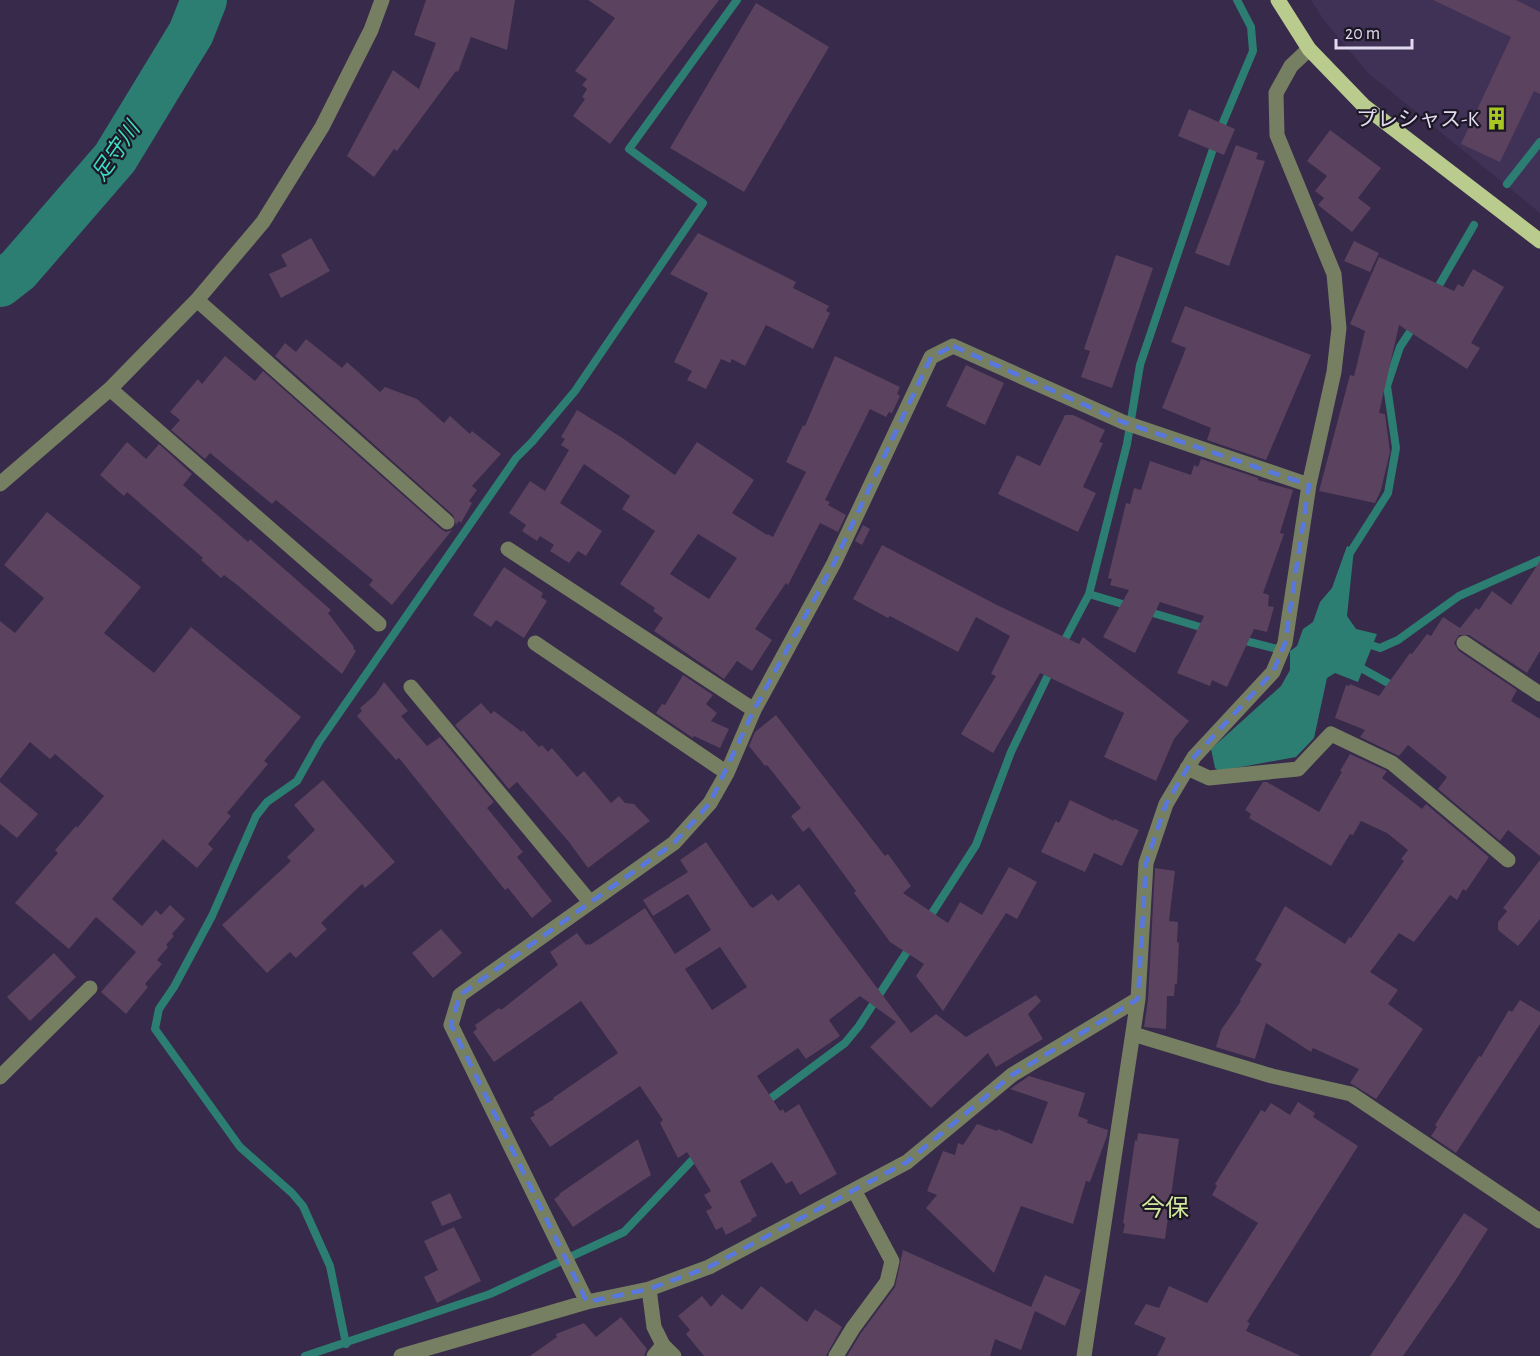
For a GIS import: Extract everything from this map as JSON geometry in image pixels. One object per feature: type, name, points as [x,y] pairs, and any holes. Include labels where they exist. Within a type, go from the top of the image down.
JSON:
[{"type":"main road","points":[[1278,0],[1309,49],[1364,106],[1540,242]]},
{"type":"street","points":[[0,484],[110,389],[197,300],[263,222],[322,127],[371,30],[382,0]]},
{"type":"street","points":[[1084,1356],[1138,999],[1146,863],[1166,804],[1194,757],[1273,672],[1279,660],[1285,643],[1309,485],[1334,372],[1339,328],[1334,274],[1277,135],[1276,93],[1291,66],[1309,49]]},
{"type":"street","points":[[197,300],[447,522]]},
{"type":"street","points":[[587,1302],[451,1025],[460,995],[674,843],[711,803],[727,773],[754,710],[834,563],[931,357],[953,346],[1123,422],[1309,485]]},
{"type":"street","points":[[110,389],[379,624]]},
{"type":"street","points":[[508,549],[754,710]]},
{"type":"street","points":[[535,643],[727,773]]},
{"type":"street","points":[[1464,643],[1540,694]]},
{"type":"street","points":[[411,687],[590,902]]},
{"type":"street","points":[[1187,768],[1209,778],[1298,769],[1331,734],[1392,763],[1508,860]]},
{"type":"street","points":[[0,1077],[90,988]]},
{"type":"street","points":[[401,1356],[587,1302],[649,1289],[709,1267],[907,1162],[1012,1075],[1138,999]]},
{"type":"street","points":[[1132,1034],[1272,1077],[1351,1094],[1540,1221]]},
{"type":"street","points":[[836,1356],[853,1328],[887,1282],[892,1261],[854,1190]]},
{"type":"street","points":[[649,1289],[658,1350],[674,1356]]},
{"type":"highlighted area","points":[[953,346],[1123,422],[1309,485],[1285,643],[1273,672],[1194,757],[1166,804],[1146,863],[1138,999],[1012,1075],[907,1162],[709,1267],[649,1289],[587,1302],[451,1025],[460,995],[674,843],[710,803],[754,710],[834,563],[931,357]]},
{"type":"shaded area","points":[[1311,0],[1540,0],[1540,213],[1368,73],[1323,19]]},
{"type":"shaded area","points":[[1347,546],[1354,549],[1347,616],[1356,629],[1377,634],[1358,682],[1335,673],[1327,678],[1314,738],[1296,757],[1219,771],[1215,768],[1211,749],[1281,686],[1290,670],[1290,651],[1297,646],[1303,629],[1313,622],[1320,602],[1332,588]]},
{"type":"building","points":[[426,0],[515,0],[507,50],[471,37],[458,72],[456,71],[397,151],[394,149],[374,177],[347,156],[393,70],[419,89],[436,43],[414,35]]},
{"type":"building","points":[[588,0],[719,0],[610,144],[573,116],[585,99],[582,97],[587,89],[582,85],[587,79],[575,71],[615,18]]},
{"type":"building","name":"プレシャス-K","points":[[1433,0],[1516,0],[1540,12],[1540,94],[1534,91],[1500,162],[1461,144],[1511,37]]},
{"type":"building","points":[[756,3],[829,47],[744,192],[670,148]]},
{"type":"building","points":[[1189,109],[1235,129],[1224,155],[1178,136]]},
{"type":"building","points":[[1330,130],[1381,168],[1358,198],[1371,208],[1352,232],[1318,205],[1324,198],[1315,191],[1327,176],[1307,161]]},
{"type":"building","points":[[1236,145],[1258,153],[1256,159],[1265,161],[1229,266],[1195,253]]},
{"type":"building","points":[[698,233],[796,282],[793,288],[829,306],[826,311],[830,313],[813,349],[766,325],[745,366],[732,359],[730,363],[721,359],[706,389],[687,380],[692,371],[674,362],[708,293],[670,274]]},
{"type":"building","points":[[311,238],[330,271],[281,298],[269,274],[287,266],[281,255]]},
{"type":"building","points":[[1354,241],[1379,253],[1370,272],[1344,261]]},
{"type":"building","points":[[1116,255],[1153,268],[1112,388],[1081,377],[1090,351],[1084,349]]},
{"type":"building","points":[[1379,257],[1454,291],[1458,284],[1463,287],[1473,269],[1504,287],[1471,343],[1480,348],[1467,369],[1399,325],[1379,413],[1385,414],[1390,452],[1381,490],[1375,503],[1319,491],[1350,375],[1354,376],[1365,331],[1350,324]]},
{"type":"building","points":[[1185,306],[1311,355],[1266,460],[1207,440],[1211,428],[1162,408],[1186,348],[1171,342]]},
{"type":"building","points":[[306,339],[342,368],[347,362],[380,392],[385,387],[417,399],[444,423],[450,416],[470,434],[472,431],[501,454],[472,486],[477,490],[469,501],[472,503],[461,523],[459,521],[456,525],[453,515],[275,356],[285,343],[296,352]]},
{"type":"building","points":[[225,356],[255,381],[263,371],[441,529],[446,532],[452,530],[392,605],[369,585],[373,580],[276,500],[272,504],[210,453],[205,459],[171,430],[180,420],[170,412],[198,379],[202,384]]},
{"type":"building","points":[[835,356],[900,387],[897,394],[900,396],[892,413],[889,412],[886,417],[870,409],[825,500],[830,502],[828,505],[846,515],[838,532],[820,523],[788,585],[786,583],[755,629],[772,640],[752,671],[737,661],[724,679],[654,631],[663,618],[653,611],[655,608],[620,584],[655,531],[622,509],[630,496],[584,464],[560,503],[602,531],[586,556],[578,551],[569,563],[550,551],[554,545],[540,536],[537,541],[522,531],[526,525],[509,513],[530,481],[545,491],[569,450],[561,445],[565,439],[561,437],[577,410],[621,437],[675,475],[697,442],[754,480],[732,513],[773,537],[806,472],[786,462],[803,425],[805,426]],"holes":[[[698,534],[737,558],[709,599],[670,574]]]},
{"type":"building","points":[[966,365],[1004,383],[985,425],[946,406]]},
{"type":"building","points":[[1065,415],[1073,415],[1105,430],[1099,442],[1103,443],[1083,487],[1096,493],[1078,532],[998,494],[1017,455],[1040,466]]},
{"type":"building","points":[[127,442],[146,459],[159,444],[192,474],[183,485],[248,542],[250,539],[331,610],[328,613],[356,651],[342,674],[236,584],[224,575],[221,578],[201,560],[203,558],[127,492],[124,496],[100,475]]},
{"type":"building","points":[[1201,459],[1293,490],[1280,533],[1284,534],[1263,593],[1269,595],[1268,606],[1274,607],[1267,632],[1254,629],[1227,687],[1212,680],[1210,686],[1177,673],[1204,616],[1160,602],[1135,653],[1103,637],[1129,590],[1110,585],[1112,579],[1108,578],[1126,503],[1130,504],[1134,488],[1141,490],[1150,461],[1191,475],[1194,465],[1198,467]]},
{"type":"building","points":[[47,512],[141,587],[104,633],[154,673],[191,627],[301,717],[264,761],[268,764],[227,813],[231,816],[208,844],[213,849],[197,868],[163,839],[112,899],[142,926],[156,910],[161,915],[170,905],[185,919],[172,934],[174,936],[166,945],[168,947],[157,960],[162,964],[145,984],[148,987],[126,1014],[101,992],[136,952],[96,917],[69,949],[15,903],[58,853],[55,850],[104,796],[55,754],[50,759],[30,742],[0,779],[0,621],[15,633],[44,598],[4,565]]},
{"type":"building","points":[[863,525],[870,529],[862,545],[855,541]]},
{"type":"building","points":[[882,545],[997,605],[1079,644],[1083,637],[1189,721],[1174,739],[1156,781],[1104,757],[1124,713],[1040,673],[993,753],[961,734],[996,676],[991,674],[1010,636],[976,617],[958,652],[853,599]]},
{"type":"building","points":[[1540,561],[1540,651],[1527,673],[1469,635],[1459,635],[1454,643],[1459,651],[1517,690],[1511,701],[1540,719],[1540,856],[1508,830],[1500,841],[1438,789],[1447,777],[1408,745],[1399,756],[1360,737],[1365,730],[1335,718],[1346,685],[1350,684],[1379,696],[1410,653],[1412,654],[1427,634],[1431,636],[1443,617],[1460,628],[1476,608],[1479,610],[1492,591],[1511,605]]},
{"type":"building","points":[[504,567],[543,593],[541,597],[547,601],[524,638],[496,620],[491,627],[473,615]]},
{"type":"building","points":[[683,675],[713,695],[706,704],[717,713],[711,721],[729,729],[720,748],[694,736],[693,738],[656,713],[662,704],[665,705]]},
{"type":"building","points":[[384,682],[408,711],[401,716],[427,746],[440,737],[494,802],[487,808],[523,852],[517,857],[552,901],[532,918],[508,888],[505,890],[399,758],[396,760],[357,716],[362,711],[360,708],[375,695]]},
{"type":"building","points":[[481,703],[491,714],[494,711],[522,732],[523,730],[539,747],[542,745],[548,752],[552,748],[577,777],[584,771],[611,803],[619,796],[625,803],[634,804],[650,821],[588,868],[569,842],[517,782],[509,789],[455,725]]},
{"type":"building","points":[[776,715],[885,856],[888,854],[911,886],[903,893],[948,923],[960,902],[982,915],[1009,867],[1037,882],[1017,919],[1006,913],[943,1011],[916,976],[924,964],[890,942],[809,827],[803,832],[791,816],[801,808],[749,746],[755,732]]},
{"type":"building","points":[[1350,754],[1387,771],[1382,778],[1422,809],[1426,804],[1489,857],[1466,891],[1463,889],[1457,900],[1450,895],[1414,942],[1399,933],[1370,972],[1398,990],[1388,1004],[1423,1029],[1376,1099],[1350,1083],[1359,1069],[1313,1048],[1311,1052],[1266,1023],[1255,1059],[1216,1047],[1221,1030],[1262,964],[1255,960],[1285,906],[1345,944],[1404,861],[1401,859],[1408,850],[1387,833],[1361,821],[1353,835],[1350,834],[1331,866],[1249,818],[1251,814],[1245,810],[1263,782],[1267,782],[1319,812]]},
{"type":"building","points":[[323,780],[395,862],[365,888],[362,884],[321,923],[327,929],[296,958],[290,952],[267,973],[222,925],[291,861],[287,857],[315,830],[294,805]]},
{"type":"building","points":[[0,782],[38,814],[17,838],[0,824]]},
{"type":"building","points":[[1070,800],[1139,830],[1122,866],[1094,853],[1085,872],[1041,852],[1056,821],[1059,823]]},
{"type":"building","points":[[706,842],[753,908],[772,894],[778,901],[799,884],[911,1033],[936,1014],[966,1037],[1036,995],[1041,1001],[1028,1014],[1043,1039],[996,1067],[988,1053],[931,1108],[870,1047],[896,1022],[860,996],[829,1020],[840,1036],[806,1059],[798,1048],[757,1076],[780,1111],[783,1109],[785,1113],[799,1104],[837,1174],[800,1195],[792,1181],[786,1184],[772,1162],[740,1181],[757,1216],[726,1235],[722,1227],[716,1230],[706,1211],[712,1208],[704,1195],[711,1191],[687,1152],[678,1158],[660,1123],[663,1120],[640,1086],[550,1147],[530,1118],[535,1115],[533,1112],[618,1053],[581,1001],[494,1062],[473,1032],[477,1029],[475,1025],[499,1008],[501,1010],[558,965],[550,952],[577,933],[586,945],[590,945],[645,908],[675,954],[711,930],[688,894],[653,916],[643,900],[688,872],[680,860]],"holes":[[[720,947],[747,987],[712,1010],[685,969]]]},
{"type":"building","points":[[1540,860],[1540,919],[1518,946],[1498,930],[1498,922],[1507,911],[1503,908]]},
{"type":"building","points":[[1155,868],[1175,871],[1169,921],[1178,922],[1177,984],[1175,984],[1174,996],[1167,996],[1166,1029],[1144,1027],[1148,1000]]},
{"type":"building","points":[[441,929],[462,953],[433,978],[412,953]]},
{"type":"building","points":[[54,953],[76,977],[30,1021],[7,997]]},
{"type":"building","points":[[1520,1000],[1540,1012],[1540,1024],[1456,1153],[1431,1136],[1437,1127],[1435,1125],[1479,1056],[1481,1057],[1509,1010],[1512,1012]]},
{"type":"building","points":[[1029,1076],[1085,1093],[1078,1116],[1088,1120],[1087,1123],[1108,1130],[1107,1136],[1090,1182],[1086,1181],[1073,1224],[1021,1206],[994,1273],[926,1208],[937,1195],[927,1191],[943,1151],[955,1155],[958,1143],[963,1145],[977,1124],[997,1131],[998,1129],[1032,1144],[1048,1102],[1010,1089]]},
{"type":"building","points":[[1298,1102],[1315,1113],[1313,1117],[1358,1146],[1247,1322],[1250,1323],[1246,1331],[1301,1356],[1157,1356],[1166,1338],[1134,1324],[1146,1304],[1159,1308],[1169,1286],[1207,1303],[1258,1223],[1212,1195],[1217,1186],[1215,1184],[1261,1110],[1265,1112],[1271,1103],[1290,1115]]},
{"type":"building","points":[[1138,1133],[1179,1139],[1165,1239],[1123,1233],[1135,1140],[1137,1141]]},
{"type":"building","points":[[638,1139],[651,1175],[573,1227],[554,1199]]},
{"type":"building","points":[[450,1193],[462,1218],[442,1226],[431,1202]]},
{"type":"building","points":[[1464,1213],[1488,1229],[1455,1281],[1403,1356],[1370,1356]]},
{"type":"building","points":[[454,1227],[481,1281],[437,1303],[424,1277],[438,1270],[424,1241]]},
{"type":"building","points":[[903,1250],[1031,1307],[1045,1275],[1081,1290],[1065,1326],[1035,1311],[1021,1350],[995,1339],[990,1356],[847,1356],[895,1287]]},
{"type":"building","points":[[761,1286],[807,1322],[815,1309],[842,1327],[826,1356],[704,1356],[686,1334],[690,1330],[678,1316],[702,1296],[711,1307],[722,1294],[742,1310]]},
{"type":"building","points":[[621,1317],[647,1349],[644,1356],[530,1356],[557,1337],[556,1334],[584,1323],[596,1337]]},
{"type":"waterway","name":"足守川","points":[[0,284],[18,270],[115,158],[191,33],[204,0]]},
{"type":"waterway","points":[[346,1344],[330,1266],[303,1206],[292,1193],[240,1147],[155,1029],[159,1009],[174,987],[212,916],[256,816],[267,802],[297,781],[319,742],[516,458],[575,391],[703,203],[629,149],[737,0]]},
{"type":"waterway","points":[[1219,132],[1253,51],[1251,27],[1237,0]]},
{"type":"waterway","points":[[1507,184],[1540,142]]},
{"type":"waterway","points":[[1089,594],[1127,444],[1140,365],[1215,143]]},
{"type":"waterway","points":[[1434,294],[1474,225]]},
{"type":"waterway","points":[[1348,556],[1388,493],[1396,448],[1387,386],[1400,347],[1415,324]]},
{"type":"waterway","points":[[1365,643],[1380,648],[1398,640],[1459,596],[1540,560]]},
{"type":"waterway","points":[[1062,645],[1089,594],[1129,606]]},
{"type":"waterway","points":[[1146,611],[1207,629]]},
{"type":"waterway","points":[[1238,639],[1285,651]]},
{"type":"waterway","points":[[1355,666],[1397,688]]},
{"type":"waterway","points":[[927,921],[976,845],[1011,752],[1051,669]]},
{"type":"waterway","points":[[763,1104],[845,1043],[859,1026],[912,944]]},
{"type":"waterway","points":[[305,1356],[490,1294],[624,1232],[699,1153]]},
{"type":"place","name":"プレシャス-K","points":[[1497,119]]},
{"type":"district","name":"今保","points":[[1165,1208]]}]
